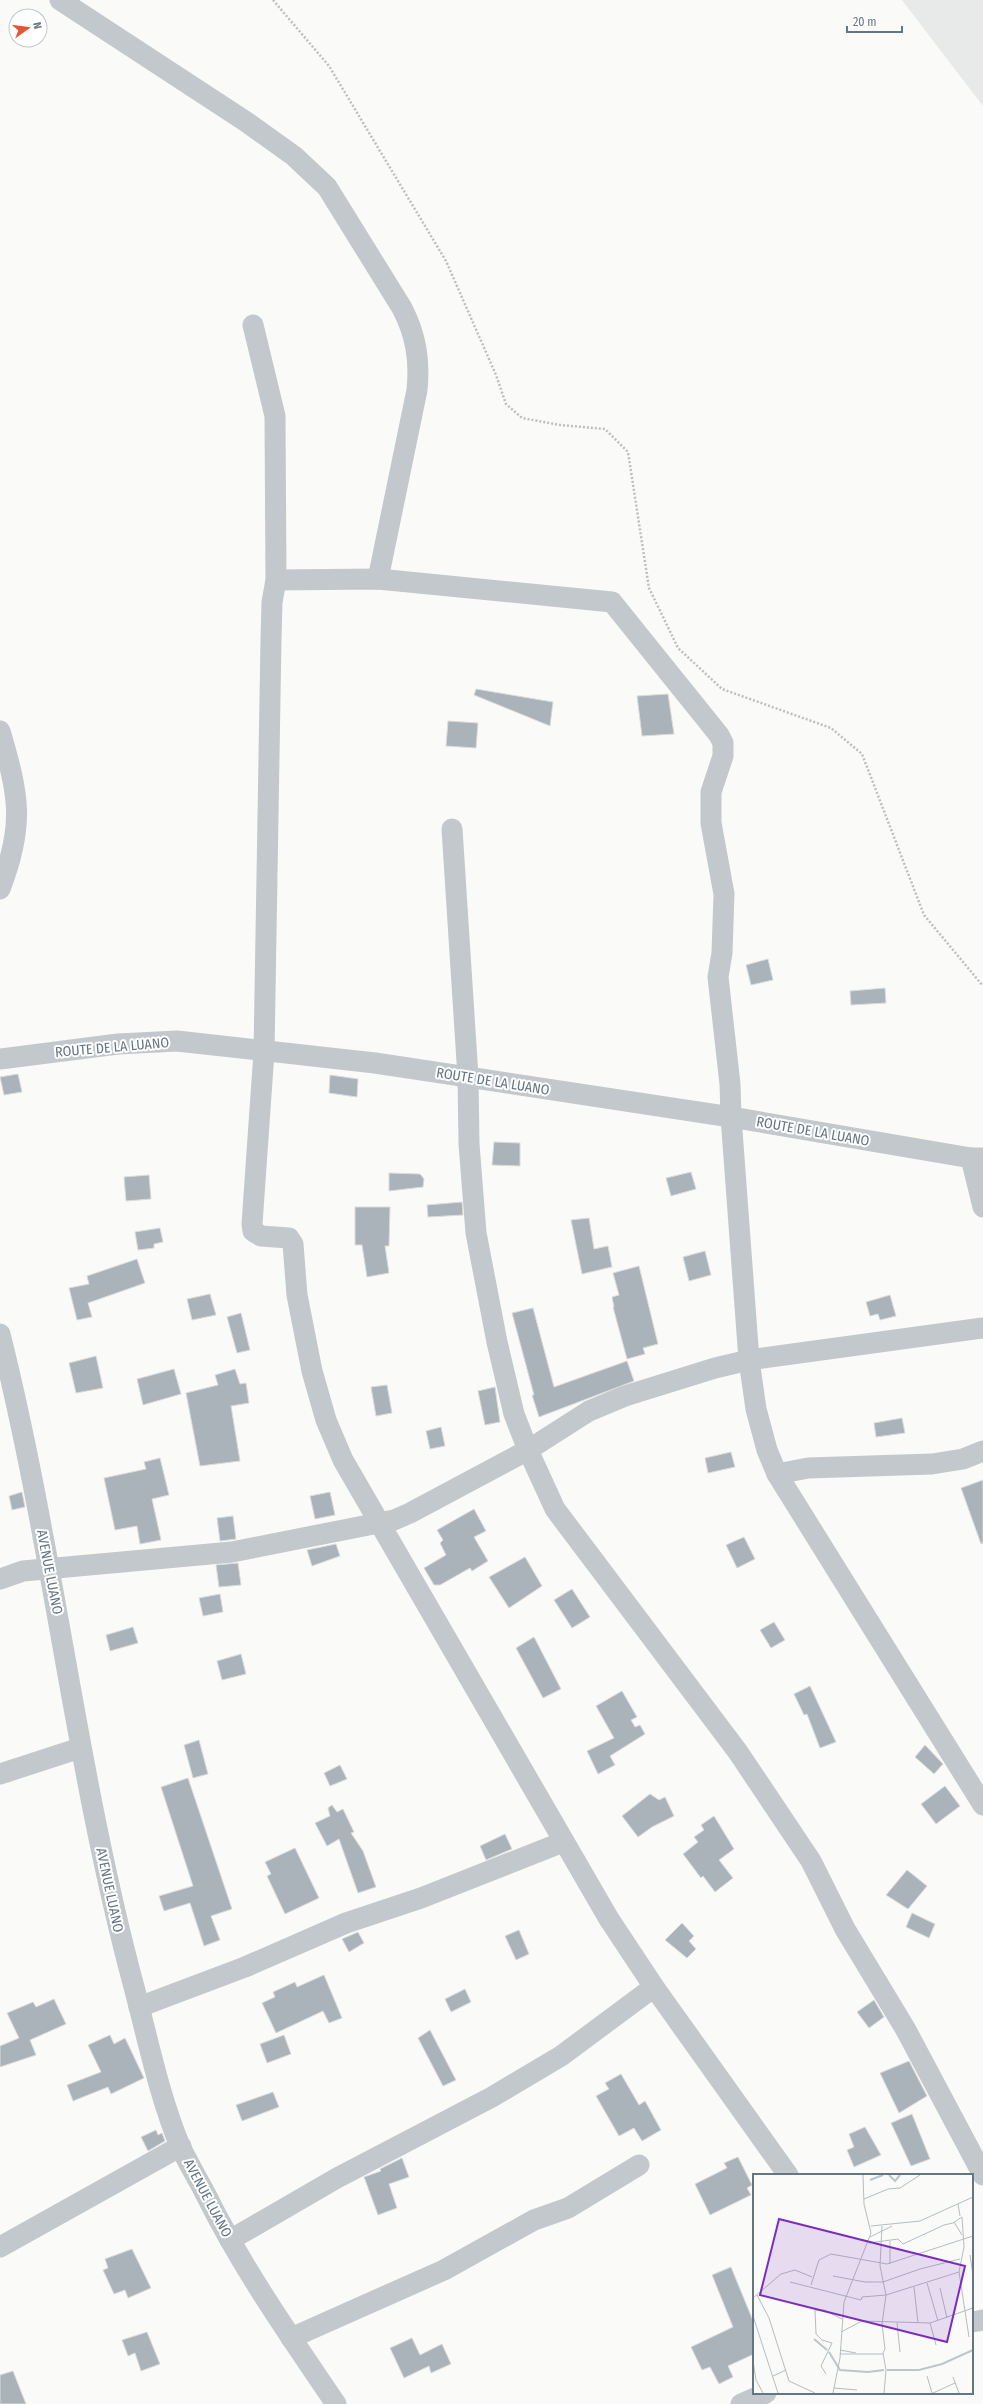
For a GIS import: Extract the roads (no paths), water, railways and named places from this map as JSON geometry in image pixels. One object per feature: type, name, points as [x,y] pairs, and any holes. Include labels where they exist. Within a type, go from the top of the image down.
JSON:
[{"type":"street","points":[[60,0],[244,121],[312,172],[327,187],[402,308],[411,326],[417,346],[418,376],[378,579]]},
{"type":"street","points":[[253,325],[275,416],[276,580],[272,602],[271,639],[264,1052],[252,1224],[253,1231],[261,1236],[289,1238],[293,1244],[302,1326],[326,1420],[343,1460],[379,1524],[473,1681],[563,1842],[609,1920],[654,1987],[787,2174]]},
{"type":"street","points":[[276,580],[378,579],[612,602],[719,735],[723,743],[723,756],[711,792],[711,823],[724,894],[722,953],[718,976],[730,1076],[730,1117],[749,1360],[756,1409],[767,1450],[777,1474],[983,1805]]},
{"type":"street","points":[[0,731],[13,772],[18,819],[12,857],[0,889]]},
{"type":"street","points":[[452,829],[468,1077],[469,1144],[476,1233],[496,1342],[514,1414],[528,1450],[555,1509],[738,1752],[811,1861],[845,1929],[906,2030],[983,2175]]},
{"type":"street","name":"ROUTE DE LA LUANO","points":[[0,1059],[118,1044],[178,1041],[264,1052],[375,1063],[730,1117],[977,1158]]},
{"type":"street","points":[[977,1158],[983,1207]]},
{"type":"street","points":[[0,1580],[23,1571],[50,1570],[232,1552],[379,1524],[410,1513],[528,1450],[589,1411],[625,1396],[715,1368],[749,1360],[983,1328]]},
{"type":"street","name":"AVENUE LUANO","points":[[0,1334],[50,1570],[80,1748],[114,1915],[153,2064],[181,2146],[230,2240],[267,2302],[336,2404]]},
{"type":"street","points":[[777,1474],[808,1468],[932,1464],[963,1459],[983,1451]]},
{"type":"street","points":[[0,1774],[80,1748]]},
{"type":"street","points":[[139,2007],[245,1967],[346,1923],[421,1898],[563,1842]]},
{"type":"street","points":[[230,2240],[337,2178],[492,2097],[561,2056],[654,1987]]},
{"type":"street","points":[[0,2247],[181,2146]]},
{"type":"street","points":[[291,2338],[444,2270],[534,2220],[568,2208],[639,2165]]},
{"type":"street","points":[[973,2322],[983,2320]]},
{"type":"street","points":[[741,2404],[764,2394]]}]
